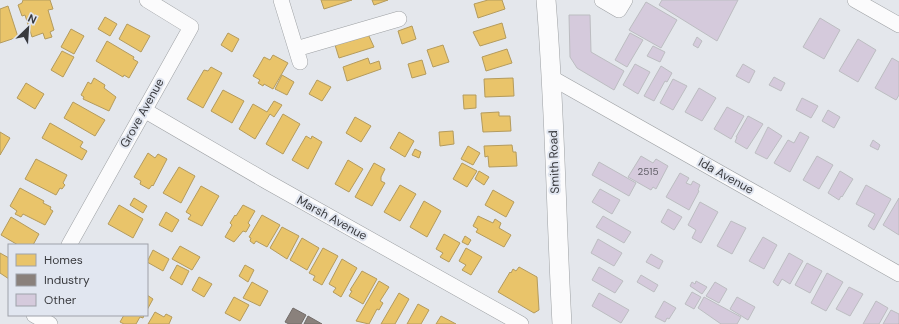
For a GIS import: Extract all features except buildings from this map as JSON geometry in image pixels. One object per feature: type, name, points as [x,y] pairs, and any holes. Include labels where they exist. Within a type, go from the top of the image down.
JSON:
[{"type":"main road","name":"Smith Road","points":[[546,0],[552,78],[556,213],[562,324]]},
{"type":"street","name":"Grove Avenue","points":[[70,244],[191,27],[147,0]]},
{"type":"street","points":[[281,0],[298,56],[399,19]]},
{"type":"street","points":[[602,0],[619,10],[625,0]]},
{"type":"street","points":[[855,0],[899,25]]},
{"type":"street","name":"Ida Avenue","points":[[552,78],[899,274]]},
{"type":"street","name":"Marsh Avenue","points":[[144,110],[266,181],[521,324]]},
{"type":"street","points":[[36,316],[50,324]]}]
